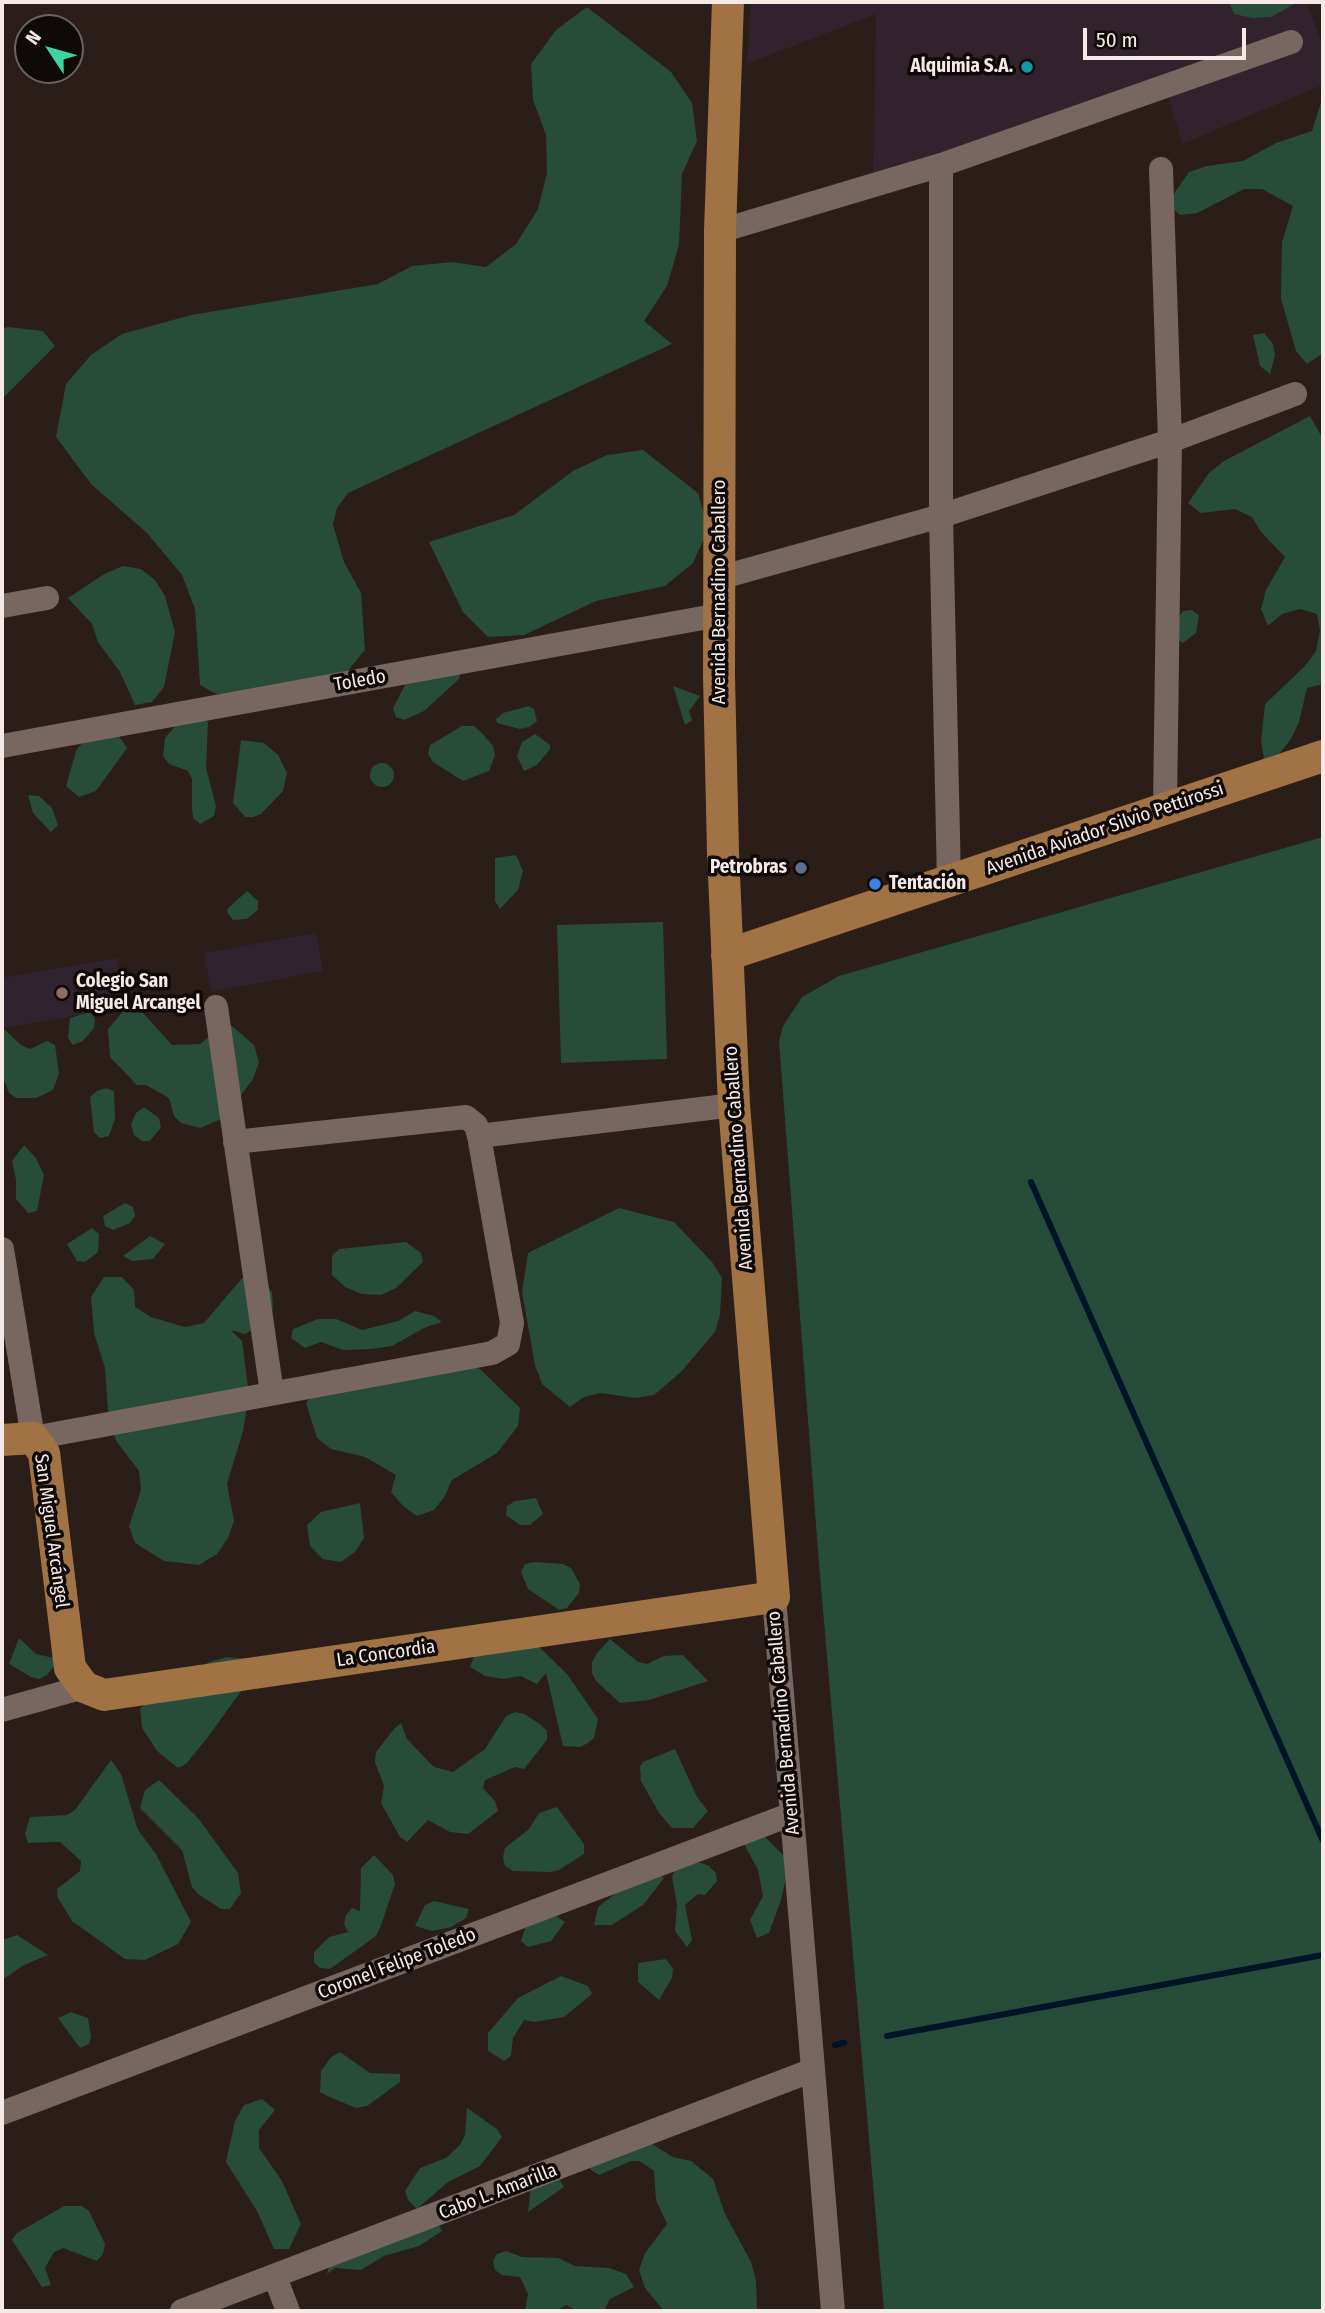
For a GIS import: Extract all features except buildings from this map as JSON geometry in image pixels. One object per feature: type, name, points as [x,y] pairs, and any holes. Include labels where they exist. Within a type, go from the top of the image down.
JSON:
[{"type":"main road","name":"Avenida Bernadino Caballero","points":[[727,2],[720,231],[719,578],[727,955],[734,1105],[774,1597]]},
{"type":"main road","name":"Avenida Aviador Silvio Pettirossi","points":[[727,955],[1323,756]]},
{"type":"main road","points":[[2,1440],[33,1438]]},
{"type":"main road","name":"San Miguel Arcángel","points":[[33,1438],[44,1453],[70,1668],[84,1686]]},
{"type":"main road","name":"La Concordia","points":[[84,1686],[104,1695],[774,1597]]},
{"type":"street","points":[[720,231],[941,165],[1291,43]]},
{"type":"street","points":[[941,165],[941,516],[949,882]]},
{"type":"street","points":[[1161,169],[1170,441],[1165,807]]},
{"type":"street","points":[[719,578],[941,516],[1170,441],[1295,394]]},
{"type":"street","points":[[2,606],[47,598]]},
{"type":"street","name":"Toledo","points":[[2,746],[719,615]]},
{"type":"street","points":[[216,1007],[272,1393]]},
{"type":"street","points":[[479,1136],[734,1105]]},
{"type":"street","points":[[33,1438],[492,1353],[508,1343],[512,1323],[479,1136],[475,1125],[466,1117],[235,1142]]},
{"type":"street","name":"San Miguel Arcángel","points":[[2,1249],[33,1438]]},
{"type":"street","name":"Avenida Bernadino Caballero","points":[[774,1597],[833,2311]]},
{"type":"street","name":"La Concordia","points":[[2,1710],[84,1686]]},
{"type":"street","name":"Coronel Felipe Toledo","points":[[2,2113],[792,1814]]},
{"type":"street","name":"Cabo L. Amarilla","points":[[182,2311],[813,2070]]},
{"type":"street","points":[[275,2277],[288,2311]]},
{"type":"shaded area","name":"Alquimia S.A.","points":[[751,2],[1307,2],[1323,46],[1323,85],[1182,144],[1165,85],[873,174],[876,14],[747,64]]},
{"type":"shaded area","points":[[316,933],[323,971],[211,992],[204,953]]},
{"type":"shaded area","name":"Colegio San Miguel Arcangel","points":[[117,958],[125,1007],[3,1028],[2,978]]},
{"type":"green space","points":[[1229,2],[1298,2],[1271,17],[1252,18],[1234,14]]},
{"type":"green space","points":[[587,7],[671,72],[692,103],[697,141],[682,174],[679,245],[667,286],[644,321],[672,344],[348,493],[337,508],[333,525],[344,562],[361,593],[365,650],[341,679],[270,696],[216,694],[200,685],[195,609],[182,575],[147,533],[91,484],[56,437],[66,384],[91,355],[122,334],[191,315],[378,284],[412,266],[452,262],[486,267],[516,244],[538,209],[547,173],[546,135],[533,100],[531,64],[556,30]]},
{"type":"green space","points":[[1323,96],[1323,353],[1307,364],[1296,351],[1281,299],[1282,242],[1293,206],[1262,189],[1244,189],[1197,213],[1180,215],[1167,204],[1189,172],[1207,166],[1243,161],[1276,143],[1312,131]]},
{"type":"green space","points":[[8,327],[43,331],[55,346],[2,399],[2,329]]},
{"type":"green space","points":[[1264,333],[1273,344],[1275,355],[1270,374],[1260,366],[1253,335]]},
{"type":"green space","points":[[1310,416],[1323,439],[1323,684],[1307,688],[1299,722],[1291,739],[1280,753],[1264,759],[1261,741],[1265,704],[1305,666],[1316,651],[1320,631],[1317,614],[1300,609],[1282,614],[1268,626],[1261,609],[1266,590],[1285,557],[1261,532],[1252,517],[1235,509],[1201,513],[1188,503],[1209,473],[1224,461]]},
{"type":"green space","points":[[643,450],[698,493],[708,529],[693,563],[665,586],[596,601],[524,635],[488,637],[463,612],[429,542],[514,515],[573,471],[607,455]]},
{"type":"green space","points":[[123,566],[141,569],[155,580],[165,596],[175,632],[164,687],[152,702],[135,705],[120,672],[98,642],[92,624],[68,598],[104,574]]},
{"type":"green space","points":[[1192,610],[1199,615],[1196,633],[1183,643],[1175,638],[1177,619],[1183,611]]},
{"type":"green space","points":[[461,670],[459,679],[424,711],[404,720],[396,717],[393,708],[412,672]]},
{"type":"green space","points":[[673,686],[700,696],[689,711],[692,720],[685,725]]},
{"type":"green space","points":[[529,706],[534,709],[537,721],[529,727],[520,729],[497,723],[496,719],[503,713]]},
{"type":"green space","points":[[184,716],[201,716],[208,722],[206,768],[216,806],[214,816],[200,824],[193,818],[192,779],[188,771],[169,764],[163,756],[165,738]]},
{"type":"green space","points":[[462,726],[474,726],[481,732],[493,746],[495,755],[489,771],[463,781],[433,762],[428,754],[430,745]]},
{"type":"green space","points":[[116,732],[127,748],[96,791],[79,797],[66,786],[76,751],[88,735]]},
{"type":"green space","points":[[535,734],[550,745],[550,749],[537,765],[524,771],[517,756],[522,742]]},
{"type":"green space","points":[[241,740],[264,743],[278,755],[287,773],[283,791],[261,814],[253,817],[245,817],[233,803]]},
{"type":"green space","points":[[377,763],[387,763],[394,770],[394,780],[387,787],[377,787],[370,780],[370,770]]},
{"type":"green space","points":[[28,795],[39,796],[52,808],[58,825],[51,832],[33,813]]},
{"type":"green space","points":[[1323,837],[1323,2311],[884,2311],[819,1564],[779,1041],[783,1026],[802,997],[839,976]]},
{"type":"green space","points":[[516,855],[523,871],[518,890],[500,909],[495,901],[495,858]]},
{"type":"green space","points":[[247,891],[258,901],[258,910],[247,919],[233,920],[227,912],[228,908]]},
{"type":"green space","points":[[663,922],[667,1059],[561,1063],[557,925]]},
{"type":"green space","points":[[135,1004],[172,1045],[200,1044],[223,1025],[232,1026],[254,1045],[259,1062],[253,1079],[224,1118],[200,1128],[181,1123],[174,1116],[169,1098],[146,1085],[137,1085],[110,1057],[108,1029],[126,1008]]},
{"type":"green space","points":[[90,1012],[95,1019],[94,1028],[83,1041],[73,1045],[68,1038],[70,1018]]},
{"type":"green space","points":[[2,1027],[21,1045],[30,1049],[47,1041],[55,1045],[59,1073],[53,1090],[36,1098],[16,1098],[9,1093],[2,1075]]},
{"type":"green space","points":[[106,1088],[114,1091],[115,1119],[109,1136],[100,1138],[94,1132],[90,1097]]},
{"type":"green space","points":[[144,1107],[159,1118],[161,1127],[150,1141],[142,1141],[134,1135],[131,1125],[136,1113]]},
{"type":"green space","points":[[24,1145],[36,1158],[44,1175],[37,1211],[28,1213],[16,1199],[12,1161]]},
{"type":"green space","points":[[125,1203],[133,1207],[135,1216],[130,1223],[113,1230],[105,1226],[103,1216]]},
{"type":"green space","points":[[619,1208],[674,1222],[712,1262],[722,1278],[720,1315],[715,1332],[681,1372],[654,1395],[635,1398],[601,1393],[584,1397],[570,1407],[542,1384],[535,1365],[522,1292],[528,1253]]},
{"type":"green space","points":[[92,1228],[99,1234],[98,1252],[85,1262],[77,1261],[67,1244]]},
{"type":"green space","points":[[150,1236],[165,1244],[153,1259],[132,1261],[123,1256]]},
{"type":"green space","points":[[406,1242],[421,1253],[423,1262],[396,1288],[381,1295],[362,1294],[345,1287],[332,1275],[332,1256],[339,1249]]},
{"type":"green space","points":[[104,1277],[122,1277],[134,1290],[135,1307],[151,1317],[185,1327],[204,1323],[242,1278],[260,1278],[272,1292],[273,1309],[262,1324],[245,1334],[231,1330],[242,1341],[249,1395],[243,1431],[227,1484],[234,1521],[228,1538],[217,1554],[199,1565],[164,1561],[135,1543],[129,1526],[141,1490],[139,1471],[117,1442],[109,1425],[105,1368],[94,1333],[91,1297]]},
{"type":"green space","points":[[415,1311],[434,1316],[442,1322],[426,1327],[392,1346],[343,1350],[321,1342],[305,1348],[291,1338],[293,1329],[318,1319],[336,1319],[362,1330],[398,1321]]},
{"type":"green space","points":[[447,1357],[480,1369],[520,1408],[518,1426],[497,1453],[452,1480],[445,1496],[434,1510],[417,1516],[403,1506],[391,1492],[396,1475],[365,1457],[331,1449],[317,1438],[306,1403],[330,1370]]},
{"type":"green space","points":[[536,1498],[543,1514],[530,1525],[520,1525],[506,1515],[507,1506],[515,1501]]},
{"type":"green space","points":[[360,1503],[364,1538],[355,1552],[341,1562],[323,1559],[310,1546],[307,1525],[321,1512]]},
{"type":"green space","points":[[525,1564],[563,1564],[571,1568],[580,1584],[579,1593],[567,1608],[559,1610],[528,1589],[521,1572]]},
{"type":"green space","points":[[19,1638],[36,1654],[54,1658],[54,1666],[47,1675],[39,1679],[31,1677],[9,1664]]},
{"type":"green space","points":[[610,1639],[638,1662],[647,1664],[664,1656],[683,1655],[708,1681],[649,1700],[620,1703],[596,1681],[592,1673],[592,1662]]},
{"type":"green space","points":[[532,1640],[567,1674],[598,1719],[594,1738],[580,1747],[563,1746],[546,1673],[537,1684],[521,1676],[503,1679],[485,1676],[470,1667],[476,1651]]},
{"type":"green space","points":[[227,1657],[246,1659],[242,1690],[186,1764],[178,1768],[157,1751],[142,1728],[140,1708],[209,1662]]},
{"type":"green space","points":[[515,1712],[540,1724],[547,1731],[547,1740],[524,1769],[515,1767],[485,1780],[483,1788],[495,1801],[498,1811],[468,1834],[450,1832],[428,1820],[407,1842],[400,1837],[381,1803],[384,1786],[375,1762],[376,1752],[394,1729],[401,1723],[407,1739],[434,1767],[453,1772],[485,1749],[506,1716]]},
{"type":"green space","points":[[675,1749],[697,1797],[708,1811],[693,1828],[672,1828],[659,1813],[641,1781],[640,1767],[643,1762]]},
{"type":"green space","points":[[111,1760],[121,1774],[138,1830],[156,1854],[191,1922],[178,1944],[145,1960],[125,1959],[72,1921],[58,1898],[57,1889],[80,1871],[81,1861],[60,1842],[28,1843],[25,1834],[30,1817],[67,1815],[75,1810]]},
{"type":"green space","points":[[159,1780],[198,1818],[238,1873],[241,1893],[230,1909],[221,1909],[198,1894],[192,1887],[182,1850],[140,1808],[145,1790]]},
{"type":"green space","points":[[557,1807],[584,1844],[584,1854],[551,1872],[513,1871],[505,1866],[505,1848],[529,1829],[539,1813]]},
{"type":"green space","points":[[746,1836],[765,1837],[784,1856],[785,1883],[780,1903],[769,1933],[757,1938],[750,1920],[763,1896],[758,1870],[745,1846]]},
{"type":"green space","points":[[374,1855],[393,1875],[395,1884],[380,1928],[376,1936],[330,1969],[320,1968],[314,1962],[314,1952],[329,1937],[348,1932],[344,1924],[346,1915],[352,1908],[360,1911],[361,1868]]},
{"type":"green space","points":[[691,1859],[709,1866],[716,1873],[717,1881],[705,1895],[698,1894],[685,1905],[692,1940],[687,1947],[675,1931],[677,1904],[672,1877],[675,1869]]},
{"type":"green space","points":[[656,1872],[664,1878],[643,1905],[612,1925],[594,1925],[598,1907],[638,1876]]},
{"type":"green space","points":[[434,1901],[469,1909],[466,1918],[451,1927],[432,1931],[415,1926],[425,1905]]},
{"type":"green space","points":[[553,1914],[565,1922],[551,1941],[528,1947],[521,1941],[525,1928]]},
{"type":"green space","points":[[17,1935],[48,1955],[24,1965],[2,1980],[2,1940]]},
{"type":"green space","points":[[666,1959],[673,1969],[672,1978],[659,2000],[638,1982],[638,1963]]},
{"type":"green space","points":[[561,1976],[588,1986],[592,1994],[564,2017],[534,2022],[524,2020],[513,2038],[511,2056],[504,2061],[488,2051],[488,2033],[518,1998]]},
{"type":"green space","points":[[71,2012],[88,2018],[91,2036],[89,2044],[80,2048],[58,2018]]},
{"type":"green space","points":[[340,2052],[370,2073],[400,2074],[400,2082],[367,2106],[356,2108],[327,2096],[320,2092],[321,2071],[331,2057]]},
{"type":"green space","points":[[262,2099],[275,2110],[259,2130],[259,2148],[282,2181],[301,2224],[289,2249],[274,2249],[257,2211],[226,2162],[235,2121],[244,2105]]},
{"type":"green space","points":[[467,2108],[497,2129],[502,2137],[480,2166],[448,2182],[417,2209],[408,2200],[405,2191],[420,2168],[446,2158],[460,2145],[465,2135]]},
{"type":"green space","points":[[634,2133],[673,2157],[691,2161],[713,2179],[725,2214],[751,2262],[756,2280],[757,2311],[664,2311],[645,2288],[639,2270],[645,2253],[667,2224],[656,2200],[654,2171],[640,2161],[631,2161],[599,2175],[591,2170],[587,2162]]},
{"type":"green space","points":[[556,2173],[564,2187],[528,2212],[531,2187]]},
{"type":"green space","points":[[64,2206],[82,2206],[89,2211],[105,2244],[103,2254],[97,2261],[63,2248],[54,2252],[45,2268],[51,2285],[42,2287],[12,2240],[17,2233]]},
{"type":"green space","points":[[438,2223],[442,2231],[419,2246],[384,2256],[361,2270],[335,2268],[327,2274],[332,2256]]},
{"type":"green space","points":[[506,2251],[522,2257],[558,2258],[575,2266],[609,2268],[626,2274],[634,2287],[610,2299],[604,2311],[578,2311],[566,2305],[556,2311],[525,2311],[528,2294],[520,2277],[502,2275],[495,2270],[493,2261],[497,2254]]},
{"type":"waterway","points":[[1031,1182],[1323,1841]]},
{"type":"waterway","points":[[887,2036],[1323,1955]]},
{"type":"waterway","points":[[835,2045],[844,2043]]},
{"type":"place","name":"Alquimia S.A.","points":[[1027,67]]},
{"type":"place","name":"Petrobras","points":[[801,868]]},
{"type":"place","name":"Tentación","points":[[875,884]]},
{"type":"place","name":"Colegio San Miguel Arcangel","points":[[62,993]]}]
